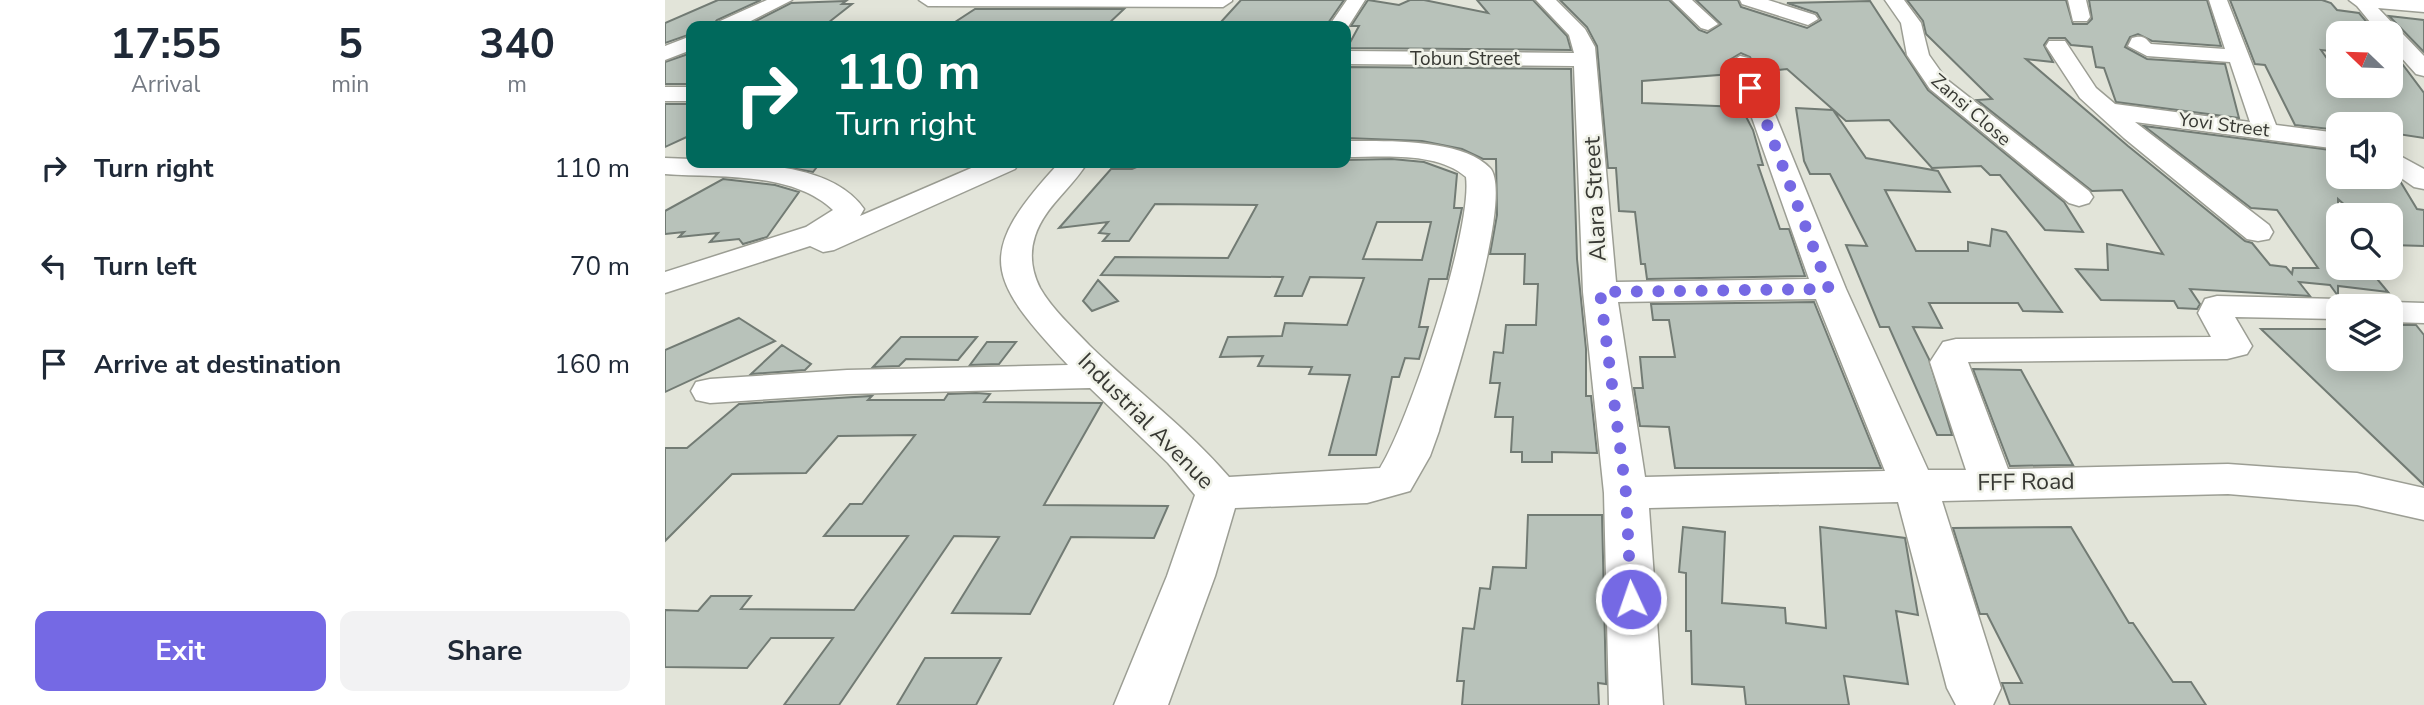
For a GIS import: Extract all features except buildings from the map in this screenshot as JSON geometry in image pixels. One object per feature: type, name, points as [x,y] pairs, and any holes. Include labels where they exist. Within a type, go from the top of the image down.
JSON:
[{"type":"street","points":[[736,21],[783,0]]},
{"type":"street","points":[[928,0],[1224,1]]},
{"type":"street","points":[[1342,21],[1356,0]]},
{"type":"street","name":"Alara Street","points":[[1545,0],[1578,33],[1584,47],[1600,292],[1626,493],[1636,705]]},
{"type":"street","points":[[1681,0],[1708,24]]},
{"type":"street","points":[[1749,0],[1808,19]]},
{"type":"street","name":"Zansi Close","points":[[1894,0],[1911,23],[1918,55],[1938,84],[2079,197]]},
{"type":"street","points":[[2218,0],[2265,129]]},
{"type":"street","points":[[2358,0],[2424,6]]},
{"type":"street","points":[[1036,18],[1059,1]]},
{"type":"street","points":[[1207,18],[1224,1]]},
{"type":"street","points":[[2364,1],[2374,16],[2416,50],[2424,69]]},
{"type":"street","points":[[2139,42],[2139,46],[2147,50],[2240,56]]},
{"type":"street","points":[[665,55],[686,44]]},
{"type":"street","points":[[2057,46],[2076,78],[2110,111],[2258,232]]},
{"type":"street","points":[[665,55],[686,55]]},
{"type":"street","name":"Tobun Street","points":[[1351,58],[1584,60]]},
{"type":"street","points":[[1740,63],[1762,111],[1829,289],[1924,512],[1974,688]]},
{"type":"street","points":[[665,94],[686,94]]},
{"type":"street","name":"Yovi Street","points":[[2110,111],[2326,139]]},
{"type":"street","points":[[1218,493],[1367,487],[1395,480],[1410,455],[1457,310],[1480,220],[1484,181],[1479,172],[1466,164],[1427,152],[1351,149]]},
{"type":"street","points":[[2403,150],[2424,153]]},
{"type":"street","points":[[665,166],[686,168]]},
{"type":"street","points":[[2403,167],[2424,181]]},
{"type":"street","points":[[665,283],[817,234],[842,221],[849,209],[843,201],[819,186],[771,175],[689,168]]},
{"type":"street","points":[[944,191],[974,168]]},
{"type":"street","points":[[665,299],[838,238],[994,168]]},
{"type":"street","name":"Industrial Avenue","points":[[1070,168],[1026,221],[1017,244],[1015,266],[1022,286],[1037,307],[1099,376],[1184,454],[1218,493],[1191,576],[1141,705]]},
{"type":"street","points":[[1600,292],[1829,289]]},
{"type":"street","points":[[1992,483],[1949,362],[1956,349],[2227,348],[2234,346],[2232,338],[2215,313],[2217,306],[2326,309]]},
{"type":"street","points":[[2403,312],[2424,313]]},
{"type":"street","points":[[710,391],[847,383],[1099,376]]},
{"type":"street","name":"FFF Road","points":[[1626,493],[1912,484],[2228,480],[2357,489],[2424,504]]},
{"type":"route","points":[[1631,599],[1626,493],[1600,292],[1829,289],[1762,111],[1750,88]]}]
